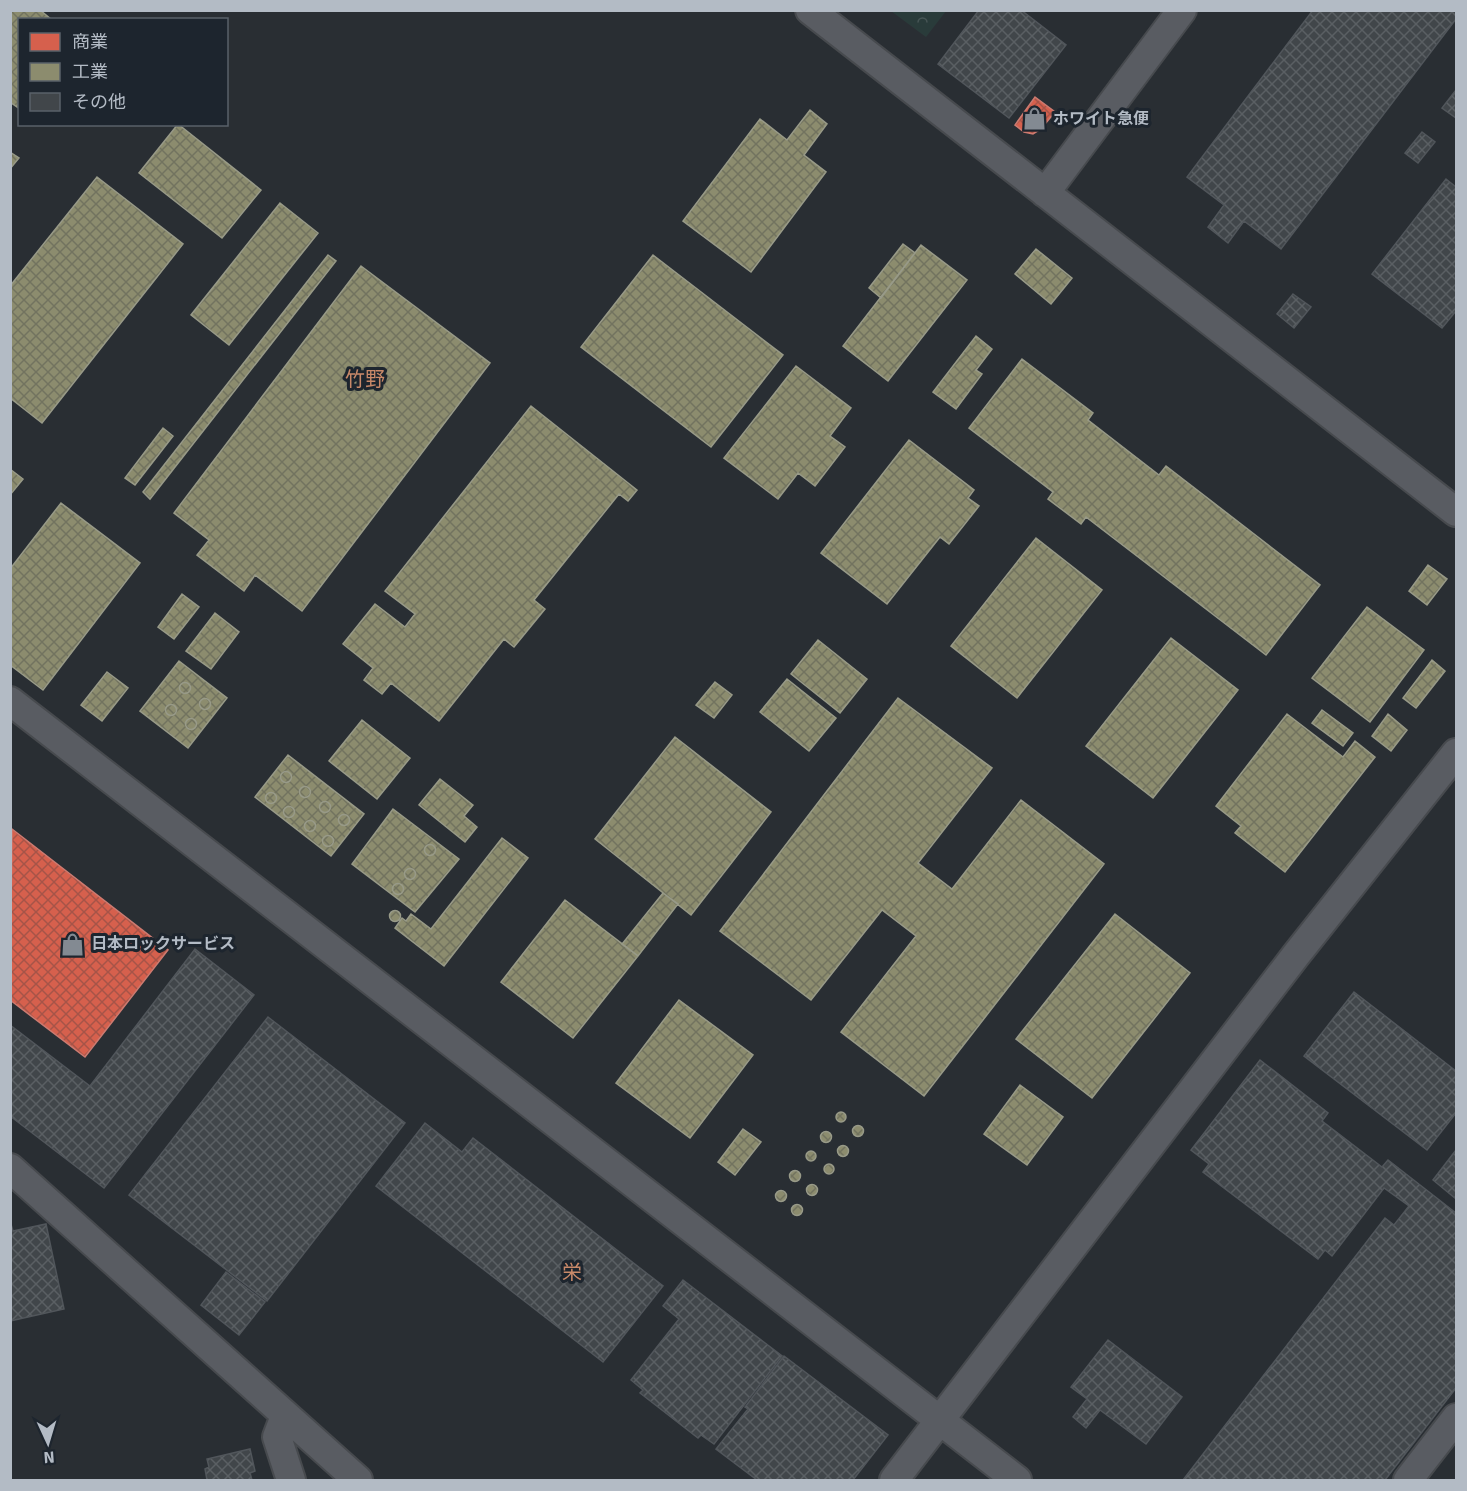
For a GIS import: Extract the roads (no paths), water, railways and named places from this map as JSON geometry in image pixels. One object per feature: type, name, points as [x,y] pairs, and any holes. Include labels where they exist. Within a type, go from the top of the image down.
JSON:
[{"type":"street","points":[[810,10],[1456,512]]},
{"type":"street","points":[[1045,193],[1182,10]]},
{"type":"street","points":[[10,701],[1017,1480]]},
{"type":"street","points":[[894,1480],[1296,955],[1456,753]]},
{"type":"street","points":[[10,1168],[358,1480]]},
{"type":"street","points":[[285,1416],[277,1437],[291,1480]]},
{"type":"street","points":[[1408,1480],[1456,1418]]},
{"type":"place","name":"ホワイト急便","points":[[1035,119]]},
{"type":"place","name":"日本ロックサービス","points":[[73,944]]},
{"type":"district","name":"竹野","points":[[365,379]]},
{"type":"district","name":"栄","points":[[572,1272]]}]
